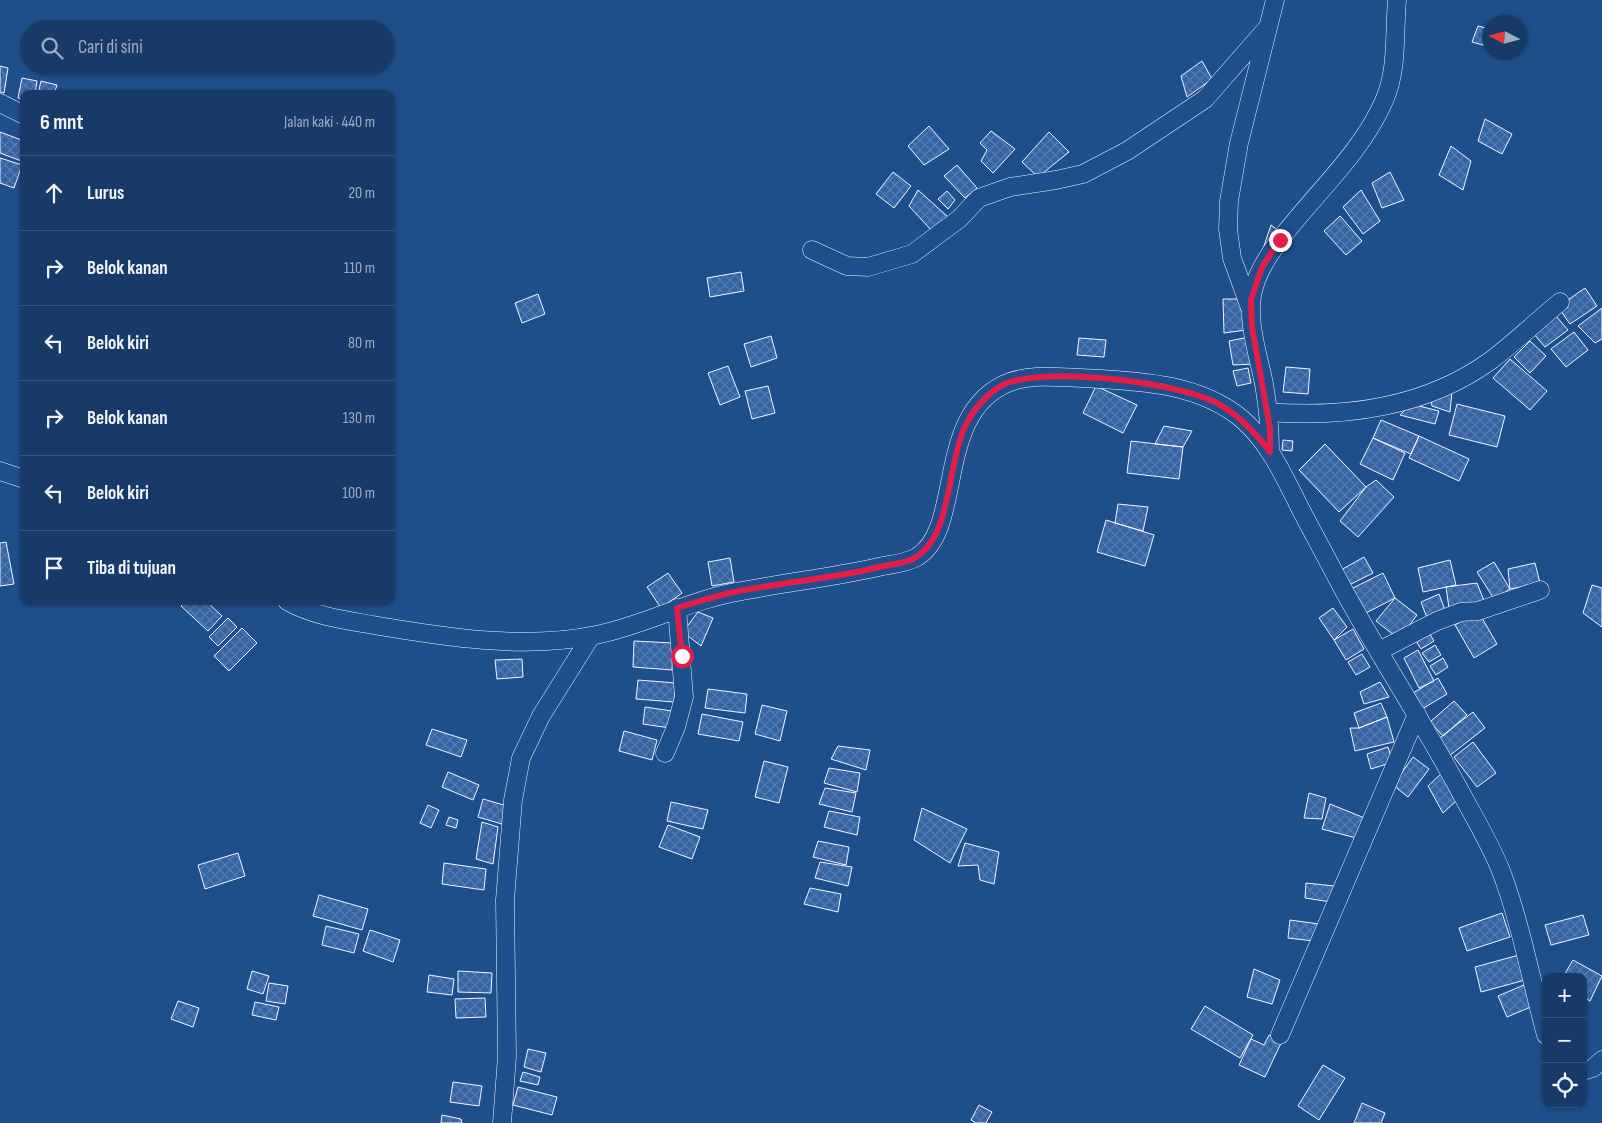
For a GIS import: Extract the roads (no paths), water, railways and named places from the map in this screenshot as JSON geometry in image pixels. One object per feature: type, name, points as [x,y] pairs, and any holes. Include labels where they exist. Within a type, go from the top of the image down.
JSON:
[{"type":"street","points":[[1270,452],[1268,412],[1251,310],[1232,258],[1228,229],[1229,201],[1239,143],[1275,0]]},
{"type":"street","points":[[1251,310],[1254,287],[1262,267],[1299,215],[1361,142],[1385,99],[1392,76],[1397,0]]},
{"type":"street","points":[[812,250],[847,266],[868,267],[918,251],[959,219],[979,198],[1010,187],[1083,174],[1127,151],[1205,98],[1223,81],[1240,56],[1268,27]]},
{"type":"street","points":[[0,103],[20,113]]},
{"type":"street","points":[[1268,412],[1317,414],[1383,408],[1440,389],[1490,360],[1560,302]]},
{"type":"street","points":[[293,605],[333,618],[442,634],[534,641],[591,636],[622,629],[677,608],[737,591],[843,576],[904,563],[915,558],[929,546],[939,527],[956,452],[969,419],[995,390],[1017,380],[1040,377],[1114,380],[1172,387],[1186,391],[1214,402],[1235,414],[1258,436],[1270,452],[1379,651],[1417,714],[1487,840],[1500,868],[1522,938],[1542,1019]]},
{"type":"street","points":[[0,471],[20,478]]},
{"type":"street","points":[[1379,651],[1437,620],[1461,612],[1478,611],[1540,590]]},
{"type":"street","points":[[664,753],[676,727],[684,698],[677,608]]},
{"type":"street","points":[[502,1123],[507,1056],[504,960],[506,876],[521,758],[541,716],[591,636]]},
{"type":"street","points":[[1280,1035],[1417,714]]},
{"type":"street","points":[[1587,1070],[1593,1068],[1602,1060]]}]
